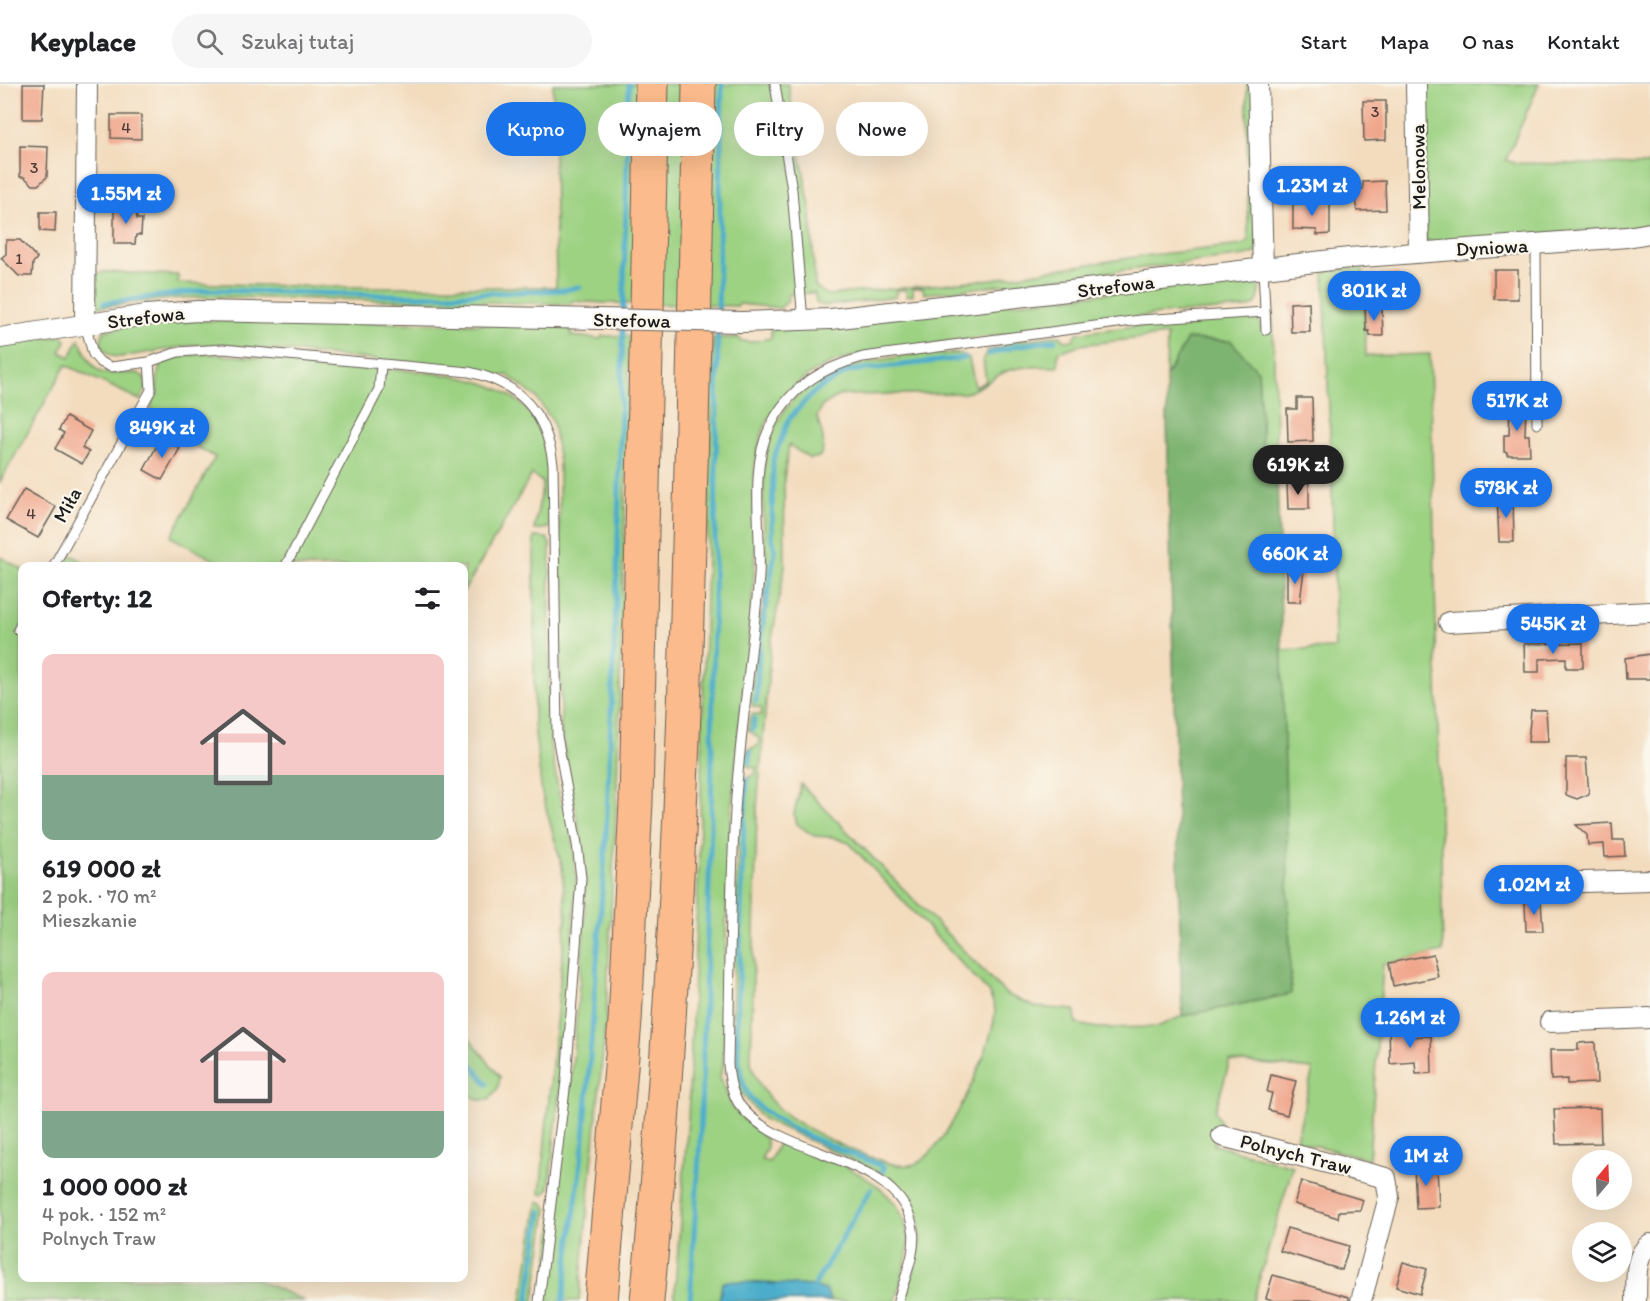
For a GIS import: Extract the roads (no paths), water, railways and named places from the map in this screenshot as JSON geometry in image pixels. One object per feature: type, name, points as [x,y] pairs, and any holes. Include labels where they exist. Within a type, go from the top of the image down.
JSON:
[{"type":"highway","points":[[602,1301],[625,1021],[636,802],[652,84]]},
{"type":"highway","points":[[647,1301],[668,1067],[682,805],[699,84]]},
{"type":"street","points":[[85,324],[87,84]]},
{"type":"street","points":[[1258,84],[1263,269]]},
{"type":"street","name":"Melonowa","points":[[1416,84],[1419,250]]},
{"type":"street","name":"Dyniowa","points":[[1263,269],[1419,250],[1536,245],[1650,233]]},
{"type":"street","name":"Strefowa","points":[[0,338],[85,324],[197,311],[742,322],[803,321],[1263,269]]},
{"type":"street","points":[[1449,622],[1650,612]]},
{"type":"street","points":[[1550,884],[1650,880]]},
{"type":"street","points":[[1550,1022],[1650,1018]]},
{"type":"street","name":"Polnych Traw","points":[[1222,1136],[1386,1178],[1389,1197],[1361,1301]]},
{"type":"street","points":[[1636,1301],[1640,1256],[1650,1244]]},
{"type":"lane","points":[[775,84],[792,190],[803,321]]},
{"type":"lane","points":[[1536,245],[1536,424]]},
{"type":"lane","points":[[1263,269],[1266,330]]},
{"type":"lane","points":[[898,1301],[911,1253],[913,1229],[896,1195],[875,1178],[754,1120],[738,1103],[730,1086],[728,1064],[735,810],[759,576],[760,466],[762,449],[769,429],[786,402],[800,386],[837,364],[863,357],[1140,320],[1265,312]]},
{"type":"lane","points":[[85,324],[89,345],[100,362],[111,367],[149,362],[177,352],[223,350],[469,372],[497,380],[528,403],[541,418],[551,445],[556,736],[578,844],[581,878],[566,1081],[539,1301]]},
{"type":"lane","name":"Miła","points":[[56,562],[151,390],[149,362]]},
{"type":"lane","points":[[288,562],[379,388],[381,364]]},
{"type":"water","points":[[728,1281],[814,1286],[827,1291],[830,1301],[719,1301],[722,1283]]},
{"type":"waterway","points":[[563,1301],[584,1139],[606,838],[617,571],[629,84]]},
{"type":"waterway","points":[[718,316],[722,84]]},
{"type":"waterway","points":[[104,303],[208,290],[422,296],[564,290],[580,287]]},
{"type":"waterway","points":[[690,1301],[700,1140],[711,826],[718,326]]},
{"type":"waterway","points":[[989,354],[1016,346],[1055,340]]},
{"type":"waterway","points":[[756,701],[759,646],[775,551],[772,538],[773,460],[789,419],[818,389],[849,371],[965,358]]},
{"type":"waterway","points":[[753,729],[754,719]]},
{"type":"waterway","points":[[749,762],[750,752]]},
{"type":"waterway","points":[[747,780],[737,1029],[739,1066],[743,1082],[748,1094],[757,1105],[771,1116],[808,1136],[880,1165],[884,1168],[882,1171]]},
{"type":"waterway","points":[[468,1059],[487,1084]]},
{"type":"waterway","points":[[814,1286],[871,1189]]},
{"type":"waterway","points":[[528,1301],[541,1211]]}]
